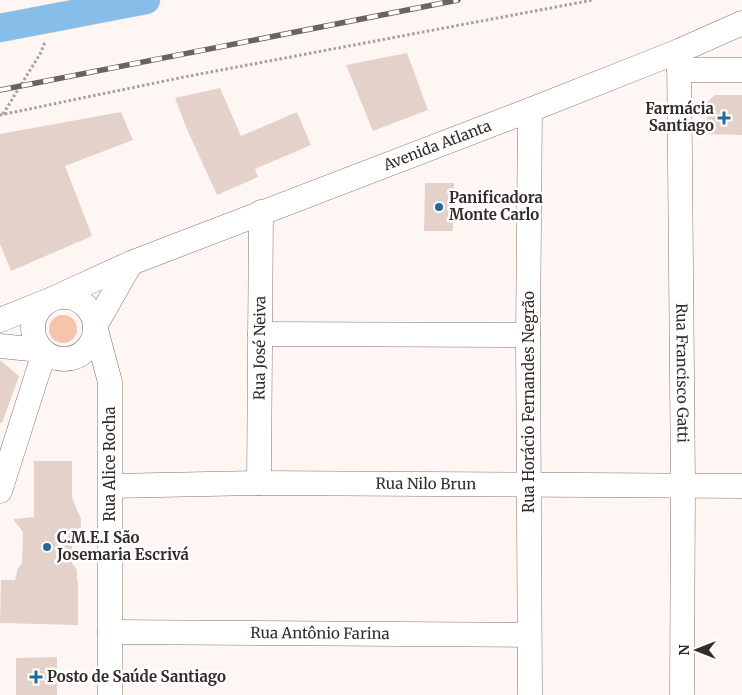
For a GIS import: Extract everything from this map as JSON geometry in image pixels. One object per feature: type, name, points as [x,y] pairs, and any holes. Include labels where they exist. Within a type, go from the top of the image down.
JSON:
[{"type":"main road","points":[[0,28],[146,0]]},
{"type":"street","name":"Avenida Atlanta","points":[[0,320],[50,300],[131,263],[261,212],[530,110],[679,61],[742,23]]},
{"type":"street","points":[[679,61],[742,70]]},
{"type":"street","name":"Rua Francisco Gatti","points":[[679,61],[683,485],[682,695]]},
{"type":"street","name":"Rua Horácio Fernandes Negrão","points":[[530,110],[528,335],[530,695]]},
{"type":"street","name":"Rua José Neiva","points":[[260,483],[261,212]]},
{"type":"street","points":[[95,326],[131,263]]},
{"type":"street","points":[[60,297],[70,297],[88,307],[93,316],[95,326],[94,337],[90,346],[73,359],[63,360],[53,358],[42,351],[35,341],[32,332],[33,322],[39,309],[50,300],[60,297]]},
{"type":"street","name":"Rua Alice Rocha","points":[[95,326],[110,382],[110,695]]},
{"type":"street","points":[[260,334],[528,335]]},
{"type":"street","points":[[0,346],[42,351]]},
{"type":"street","points":[[0,491],[42,351]]},
{"type":"street","points":[[82,354],[110,382]]},
{"type":"street","name":"Rua Nilo Brun","points":[[111,486],[260,483],[742,486]]},
{"type":"street","name":"Rua Antônio Farina","points":[[110,632],[529,635]]},
{"type":"path","points":[[2,115],[184,77],[593,0]]},
{"type":"path","points":[[2,115],[40,54],[53,18]]},
{"type":"shaded area","points":[[63,315],[73,319],[77,329],[73,339],[63,343],[53,339],[49,329],[53,319]]},
{"type":"building","points":[[407,53],[428,110],[373,131],[346,65]]},
{"type":"building","points":[[220,88],[241,136],[297,112],[311,145],[255,169],[258,177],[217,195],[175,98]]},
{"type":"building","name":"Farmácia Santiago","points":[[715,95],[742,95],[742,135],[707,134],[707,102]]},
{"type":"building","points":[[121,112],[133,140],[65,166],[92,236],[11,271],[0,244],[0,134]]},
{"type":"building","name":"Panificadora Monte Carlo","points":[[425,183],[454,183],[453,231],[424,231]]},
{"type":"building","points":[[0,360],[19,376],[2,423],[0,423]]},
{"type":"building","points":[[34,461],[72,461],[72,498],[81,519],[81,527],[72,533],[72,563],[77,570],[78,581],[78,625],[0,623],[1,580],[15,580],[18,568],[22,563],[23,532],[13,519],[34,517]]},
{"type":"building","name":"Posto de Saúde Santiago","points":[[57,657],[57,695],[16,695],[16,658]]},
{"type":"railway","points":[[0,90],[458,0]]},
{"type":"place","name":"Farmácia Santiago","points":[[724,118]]},
{"type":"place","name":"Panificadora Monte Carlo","points":[[439,207]]},
{"type":"place","name":"C.M.E.I São Josemaria Escrivá","points":[[47,547]]},
{"type":"place","name":"Posto de Saúde Santiago","points":[[36,677]]}]
